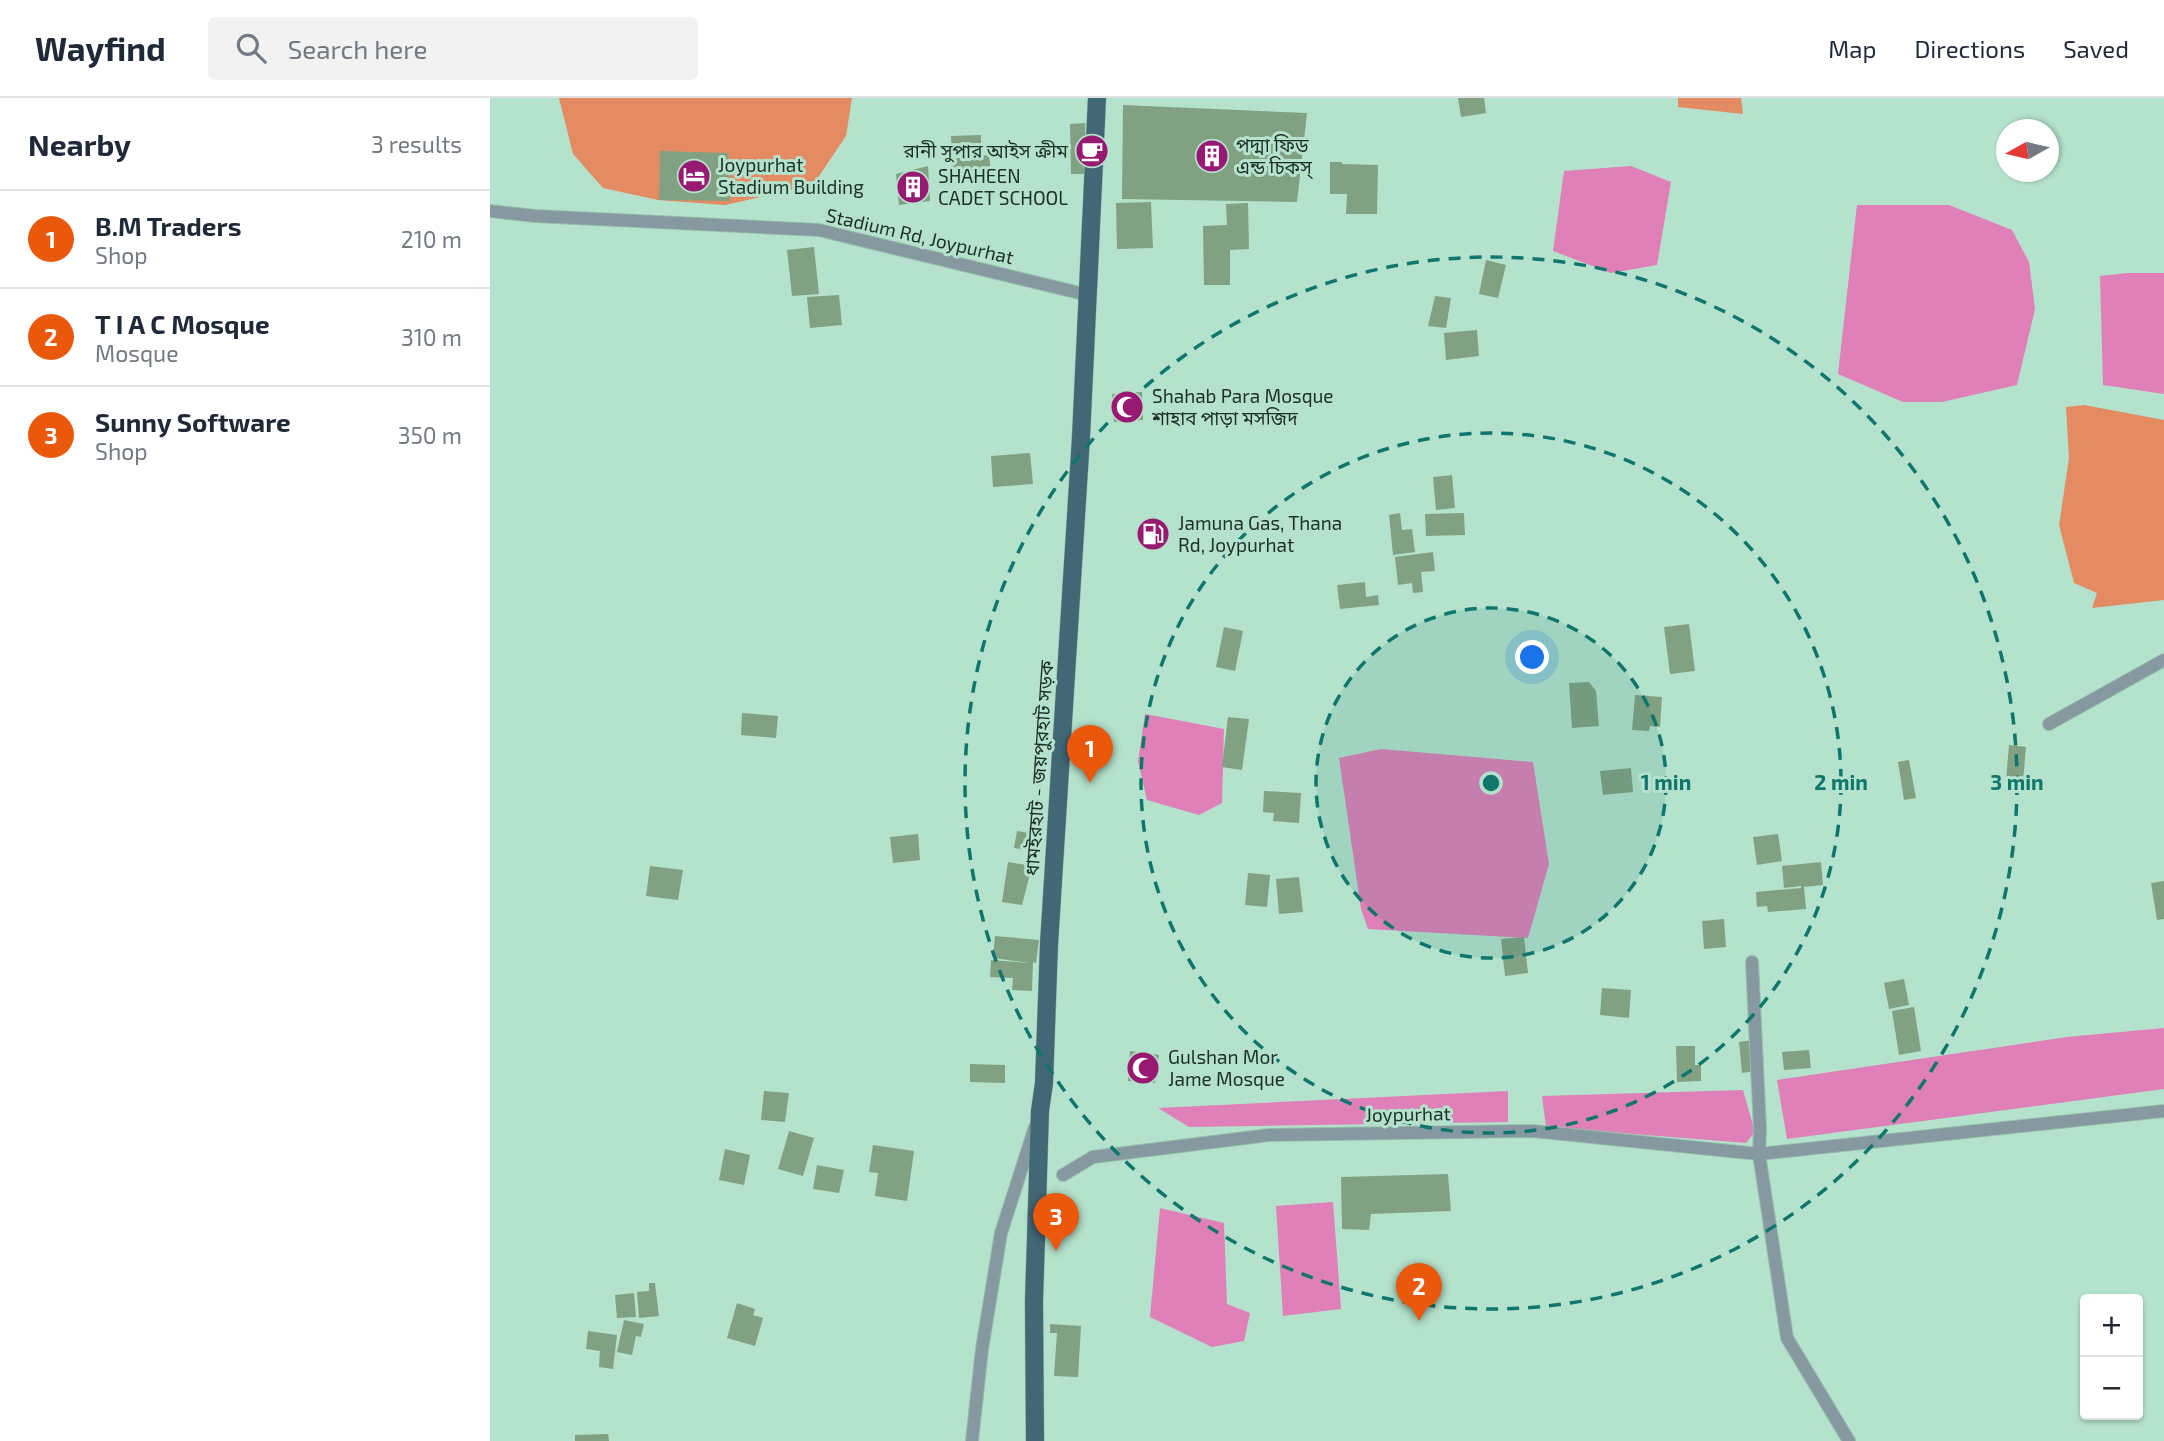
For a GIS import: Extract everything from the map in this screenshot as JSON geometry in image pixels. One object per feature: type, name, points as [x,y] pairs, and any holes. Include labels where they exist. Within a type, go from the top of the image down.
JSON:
[{"type":"main road","name":"ধামইরহাট - জয়পুরহাট সড়ক","points":[[1035,1441],[1034,1347],[1040,1111],[1044,1083],[1049,944],[1088,295],[1097,98]]},
{"type":"street","name":"Stadium Rd, Joypurhat","points":[[490,211],[535,216],[819,230],[1088,295]]},
{"type":"street","points":[[2049,724],[2164,660]]},
{"type":"street","points":[[1752,962],[1759,1154],[1787,1338],[1849,1441]]},
{"type":"street","points":[[972,1441],[982,1349],[1001,1233],[1040,1111]]},
{"type":"street","name":"Joypurhat","points":[[1063,1175],[1093,1157],[1269,1135],[1533,1131],[1759,1154],[2164,1111]]},
{"type":"shaded area","points":[[559,98],[852,98],[846,136],[813,185],[725,205],[658,200],[603,188],[573,154]]},
{"type":"shaded area","points":[[1678,98],[1741,98],[1743,114],[1678,107]]},
{"type":"shaded area","points":[[1631,166],[1671,182],[1657,265],[1611,273],[1553,251],[1564,171]]},
{"type":"shaded area","points":[[1857,205],[1949,205],[2012,230],[2029,262],[2035,309],[2017,385],[1942,402],[1903,402],[1838,374]]},
{"type":"shaded area","points":[[2164,273],[2164,394],[2103,385],[2100,276]]},
{"type":"shaded area","points":[[2084,405],[2164,420],[2164,600],[2092,608],[2097,593],[2074,583],[2059,525],[2069,458],[2066,407]]},
{"type":"shaded area","points":[[1145,714],[1224,729],[1222,803],[1199,815],[1147,800],[1138,761]]},
{"type":"shaded area","points":[[1381,749],[1533,762],[1549,864],[1528,938],[1368,929],[1361,909],[1339,758]]},
{"type":"shaded area","points":[[2164,1028],[2164,1089],[1787,1139],[1777,1080],[2067,1037]]},
{"type":"shaded area","points":[[1743,1090],[1755,1132],[1746,1143],[1546,1127],[1542,1096]]},
{"type":"shaded area","points":[[1508,1091],[1508,1122],[1189,1127],[1158,1108]]},
{"type":"shaded area","points":[[1333,1202],[1341,1309],[1283,1316],[1276,1206]]},
{"type":"shaded area","points":[[1160,1208],[1224,1223],[1227,1304],[1250,1313],[1244,1341],[1212,1347],[1150,1317]]},
{"type":"building","points":[[1458,98],[1484,98],[1486,113],[1461,117]]},
{"type":"building","name":"পদ্মা ফিড এন্ড চিকস্‌","points":[[1123,105],[1307,113],[1297,202],[1122,199]]},
{"type":"building","points":[[1085,123],[1087,174],[1071,174],[1070,124]]},
{"type":"building","points":[[981,135],[981,154],[952,155],[951,136]]},
{"type":"building","name":"Joypurhat Stadium Building","points":[[660,151],[728,153],[730,201],[659,200]]},
{"type":"building","points":[[989,155],[991,172],[953,176],[951,159]]},
{"type":"building","points":[[1330,162],[1378,165],[1377,214],[1346,214],[1347,194],[1330,194]]},
{"type":"building","name":"SHAHEEN CADET SCHOOL","points":[[928,166],[930,201],[899,205],[896,174]]},
{"type":"building","points":[[1151,202],[1153,248],[1117,249],[1116,203]]},
{"type":"building","points":[[1248,203],[1249,249],[1230,250],[1230,285],[1204,285],[1203,226],[1227,225],[1226,204]]},
{"type":"building","points":[[814,247],[819,294],[792,296],[787,250]]},
{"type":"building","points":[[1486,260],[1506,265],[1498,298],[1479,294]]},
{"type":"building","points":[[839,295],[842,325],[810,328],[807,297]]},
{"type":"building","points":[[1435,296],[1451,298],[1446,328],[1428,326]]},
{"type":"building","points":[[1477,330],[1479,356],[1446,360],[1444,333]]},
{"type":"building","name":"Shahab Para Mosque শাহাব পাড়া মসজিদ","points":[[1142,392],[1143,420],[1114,422],[1112,394]]},
{"type":"building","points":[[1030,453],[1033,484],[993,487],[991,456]]},
{"type":"building","points":[[1452,475],[1455,508],[1436,510],[1433,477]]},
{"type":"building","points":[[1400,513],[1402,530],[1412,529],[1415,552],[1393,555],[1389,515]]},
{"type":"building","points":[[1464,513],[1465,535],[1426,536],[1425,514]]},
{"type":"building","points":[[1433,552],[1435,571],[1421,572],[1423,592],[1413,593],[1412,583],[1398,585],[1395,557]]},
{"type":"building","points":[[1365,582],[1366,597],[1378,595],[1379,605],[1340,609],[1337,585]]},
{"type":"building","points":[[1689,624],[1695,671],[1670,674],[1664,627]]},
{"type":"building","points":[[1224,627],[1243,631],[1235,671],[1216,667]]},
{"type":"building","points":[[1589,682],[1596,691],[1599,726],[1572,728],[1569,683]]},
{"type":"building","points":[[1635,695],[1662,697],[1660,727],[1650,726],[1649,731],[1632,730]]},
{"type":"building","points":[[742,713],[778,716],[776,738],[741,735]]},
{"type":"building","points":[[1228,717],[1249,719],[1242,770],[1222,767]]},
{"type":"building","points":[[2009,745],[2026,747],[2022,793],[2005,792]]},
{"type":"building","points":[[1909,760],[1916,798],[1904,800],[1898,762]]},
{"type":"building","points":[[1631,768],[1633,792],[1603,795],[1600,771]]},
{"type":"building","points":[[1264,791],[1301,793],[1299,823],[1273,821],[1274,813],[1263,812]]},
{"type":"building","points":[[1017,831],[1042,835],[1039,852],[1014,848]]},
{"type":"building","points":[[918,834],[920,860],[893,863],[890,837]]},
{"type":"building","points":[[1778,834],[1782,861],[1757,865],[1753,837]]},
{"type":"building","points":[[1008,862],[1032,866],[1022,905],[1002,902]]},
{"type":"building","points":[[1821,862],[1823,885],[1804,887],[1806,909],[1768,912],[1767,906],[1757,907],[1756,892],[1801,888],[1784,888],[1782,866]]},
{"type":"building","points":[[650,866],[683,870],[678,900],[646,896]]},
{"type":"building","points":[[1248,873],[1270,875],[1267,907],[1245,905]]},
{"type":"building","points":[[1299,877],[1303,912],[1279,914],[1276,879]]},
{"type":"building","points":[[2164,881],[2164,919],[2157,920],[2151,883]]},
{"type":"building","points":[[1724,919],[1726,947],[1704,949],[1702,921]]},
{"type":"building","points":[[995,936],[1039,940],[1036,963],[1033,962],[1032,991],[1012,990],[1013,978],[990,977],[991,960],[1030,963],[993,958]]},
{"type":"building","points":[[1524,937],[1528,973],[1505,976],[1501,939]]},
{"type":"building","points":[[1904,979],[1909,1005],[1889,1009],[1884,983]]},
{"type":"building","points":[[1602,988],[1631,990],[1629,1018],[1600,1015]]},
{"type":"building","points":[[1914,1007],[1921,1051],[1899,1055],[1892,1011]]},
{"type":"building","points":[[1753,1040],[1756,1071],[1742,1073],[1739,1042]]},
{"type":"building","points":[[1676,1046],[1695,1046],[1695,1065],[1701,1065],[1701,1081],[1677,1082]]},
{"type":"building","points":[[1809,1050],[1811,1068],[1784,1070],[1782,1052]]},
{"type":"building","name":"Gulshan Mor Jame Mosque","points":[[1130,1051],[1159,1055],[1155,1083],[1128,1081]]},
{"type":"building","points":[[970,1064],[1005,1065],[1005,1083],[970,1082]]},
{"type":"building","points":[[764,1091],[789,1093],[785,1122],[761,1120]]},
{"type":"building","points":[[789,1131],[814,1138],[803,1176],[778,1169]]},
{"type":"building","points":[[873,1145],[914,1151],[907,1201],[875,1196],[878,1173],[869,1172]]},
{"type":"building","points":[[725,1149],[750,1155],[744,1185],[719,1180]]},
{"type":"building","points":[[817,1165],[844,1170],[839,1193],[813,1189]]},
{"type":"building","points":[[1448,1174],[1451,1211],[1371,1214],[1369,1230],[1342,1229],[1341,1177]]},
{"type":"building","points":[[649,1283],[655,1283],[659,1316],[639,1318],[637,1292],[649,1291]]},
{"type":"building","points":[[634,1293],[636,1317],[617,1318],[615,1295]]},
{"type":"building","points":[[737,1303],[755,1309],[753,1315],[763,1318],[755,1346],[727,1338]]},
{"type":"building","points":[[624,1320],[644,1324],[641,1337],[636,1336],[632,1355],[617,1352]]},
{"type":"building","points":[[1050,1324],[1081,1326],[1078,1377],[1054,1376],[1057,1333],[1050,1333]]},
{"type":"building","points":[[588,1331],[617,1335],[613,1369],[599,1367],[600,1351],[586,1349]]},
{"type":"building","points":[[608,1434],[609,1441],[575,1441],[575,1435]]},
{"type":"place","name":"রানী সুপার আইস ক্রীম","points":[[1092,151]]},
{"type":"place","name":"পদ্মা ফিড এন্ড চিকস্‌","points":[[1212,156]]},
{"type":"place","name":"Joypurhat Stadium Building","points":[[694,176]]},
{"type":"place","name":"SHAHEEN CADET SCHOOL","points":[[913,187]]},
{"type":"place","name":"Shahab Para Mosque শাহাব পাড়া মসজিদ","points":[[1127,407]]},
{"type":"place","name":"Jamuna Gas, Thana Rd, Joypurhat","points":[[1153,534]]},
{"type":"place","name":"B.M Traders","points":[[1090,783]]},
{"type":"place","name":"Gulshan Mor Jame Mosque","points":[[1143,1068]]},
{"type":"place","name":"Sunny Software","points":[[1056,1251]]},
{"type":"place","name":"T I A C Mosque","points":[[1419,1321]]}]
